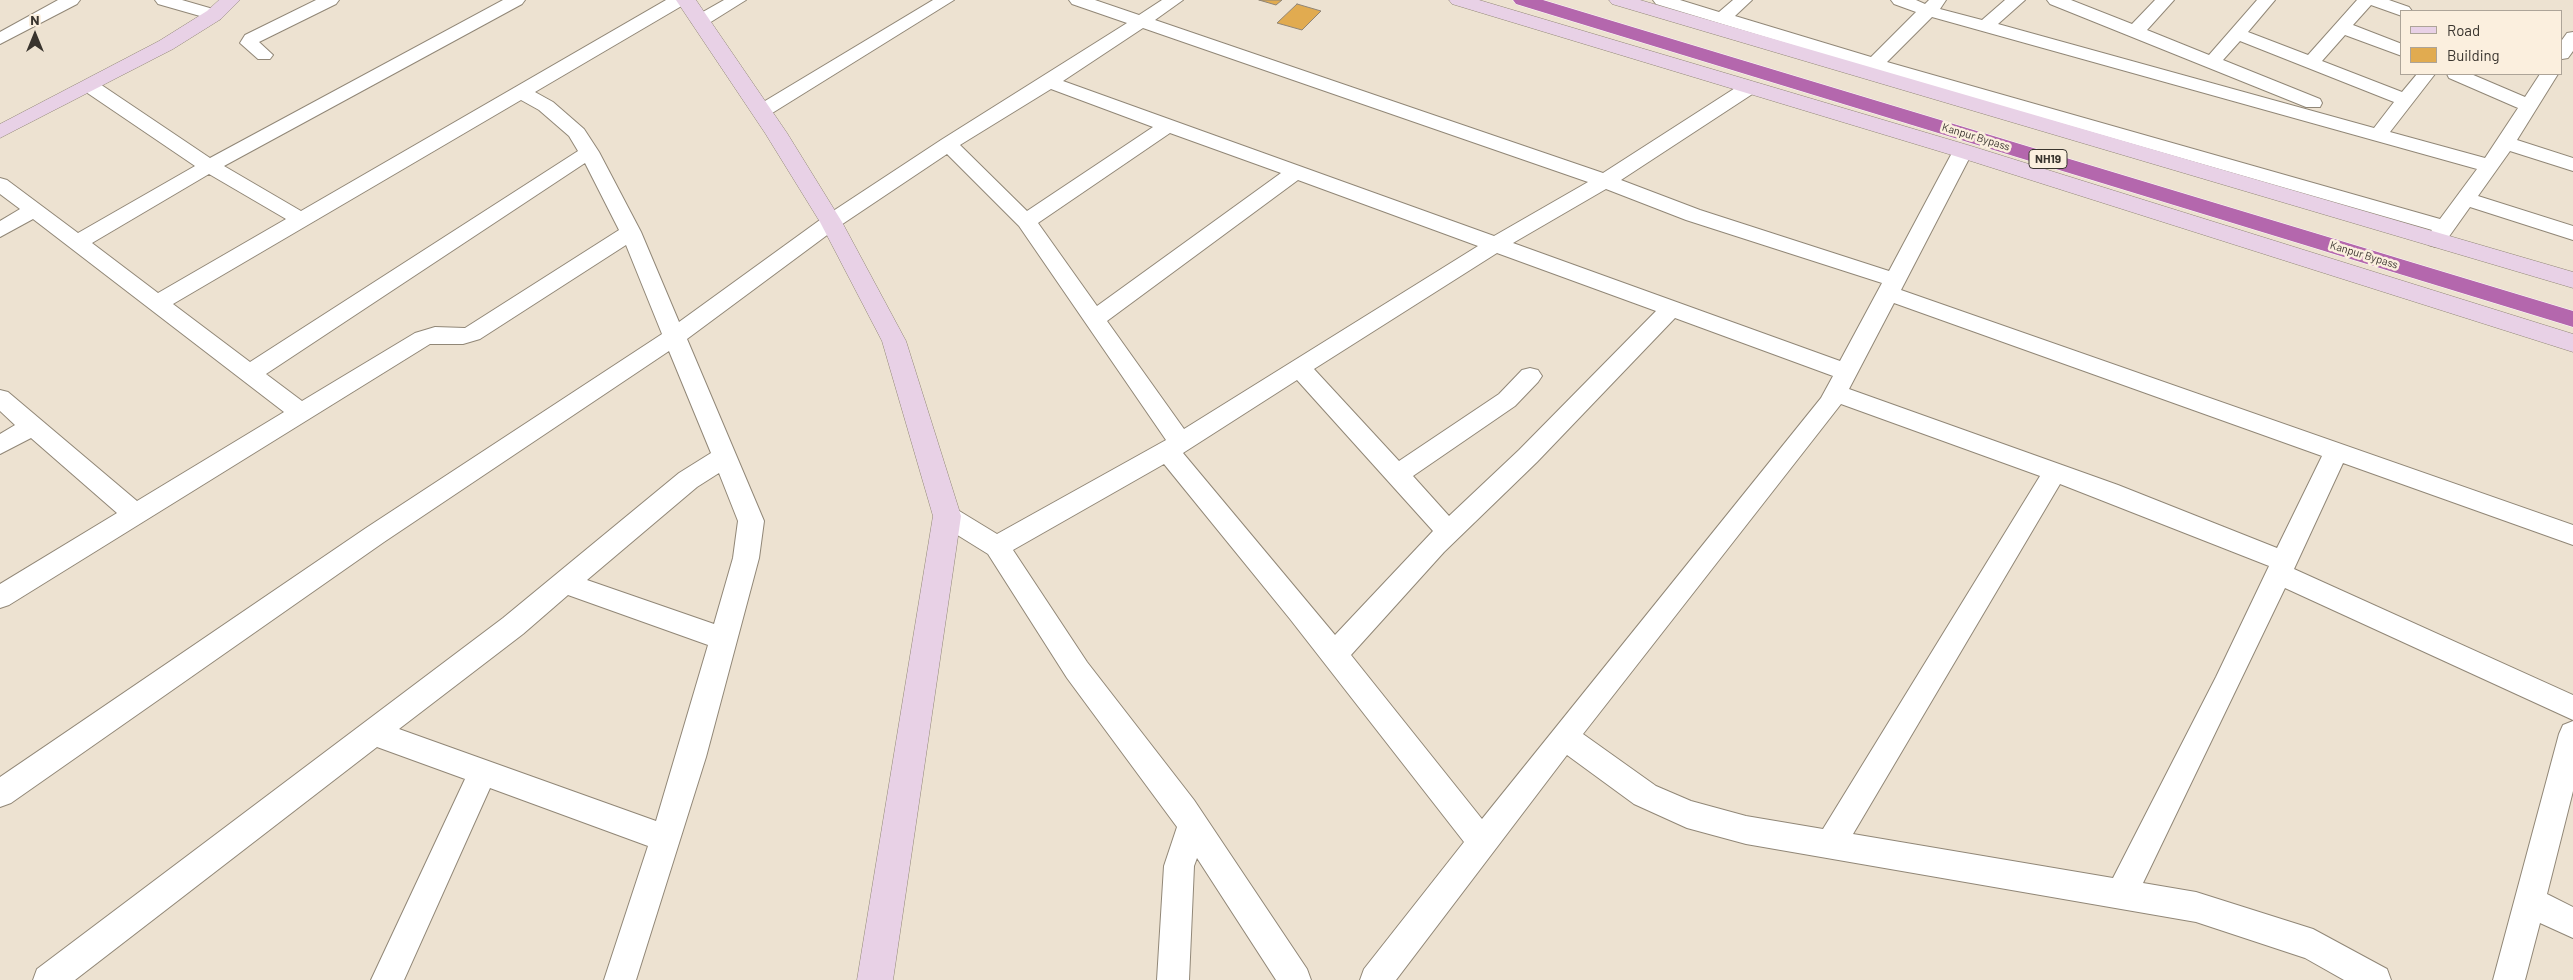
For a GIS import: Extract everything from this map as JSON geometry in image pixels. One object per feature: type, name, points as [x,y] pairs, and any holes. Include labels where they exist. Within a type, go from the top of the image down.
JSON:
[{"type":"highway","name":"Kanpur Bypass","points":[[1523,0],[2573,319]]},
{"type":"highway","name":"Kanpur Bypass","points":[[1572,0],[2573,300]]},
{"type":"main road","points":[[0,132],[166,45],[214,15],[230,0]]},
{"type":"main road","points":[[1459,0],[1963,152],[2573,343]]},
{"type":"main road","points":[[1619,0],[2441,233],[2573,280]]},
{"type":"main road","points":[[693,10],[762,112],[831,222],[894,341],[947,516],[876,980]]},
{"type":"street","points":[[0,38],[71,0]]},
{"type":"street","points":[[164,0],[214,15]]},
{"type":"street","points":[[264,55],[249,44],[251,39],[330,0]]},
{"type":"street","points":[[78,242],[209,166],[516,0]]},
{"type":"street","points":[[158,304],[679,0]]},
{"type":"street","points":[[693,10],[737,0]]},
{"type":"street","points":[[762,112],[945,0]]},
{"type":"street","points":[[1078,0],[1140,23],[1605,182],[2573,535]]},
{"type":"street","points":[[0,794],[375,535],[674,336],[831,222],[948,144],[1049,82],[1174,0]]},
{"type":"street","points":[[1662,0],[2441,233],[2506,143],[2548,75]]},
{"type":"street","points":[[1722,18],[1743,0]]},
{"type":"street","points":[[1900,0],[1932,5],[1985,26],[2490,166]]},
{"type":"street","points":[[1985,26],[2016,0]]},
{"type":"street","points":[[2056,0],[2429,149]]},
{"type":"street","points":[[2139,0],[2161,4]]},
{"type":"street","points":[[2311,63],[2366,0]]},
{"type":"street","points":[[2372,0],[2400,10]]},
{"type":"street","points":[[2212,62],[2237,34],[2261,1]]},
{"type":"street","points":[[2135,32],[2161,4]]},
{"type":"street","points":[[1874,64],[1932,5]]},
{"type":"street","points":[[2342,27],[2400,50]]},
{"type":"street","points":[[2237,34],[2406,100]]},
{"type":"street","points":[[2563,52],[2573,36]]},
{"type":"street","points":[[2382,130],[2425,75]]},
{"type":"street","points":[[2458,75],[2529,106]]},
{"type":"street","points":[[1049,82],[1671,309],[2281,567],[2573,708]]},
{"type":"street","points":[[90,86],[209,166],[302,220]]},
{"type":"street","points":[[997,547],[1173,446],[1523,228],[1605,182],[1750,87]]},
{"type":"street","points":[[521,92],[546,106],[577,133],[589,152],[631,232],[751,521],[746,558],[691,758],[620,980]]},
{"type":"street","points":[[1026,221],[1167,126]]},
{"type":"street","points":[[2506,143],[2573,165]]},
{"type":"street","points":[[948,144],[1026,221],[1094,320],[1173,446],[1482,842]]},
{"type":"street","points":[[250,373],[589,152]]},
{"type":"street","points":[[1376,980],[1564,736],[1830,403],[1963,152]]},
{"type":"street","points":[[1094,320],[1294,173]]},
{"type":"street","points":[[0,184],[302,413]]},
{"type":"street","points":[[2466,199],[2573,233]]},
{"type":"street","points":[[0,230],[34,210]]},
{"type":"street","points":[[0,597],[423,338],[435,335],[463,336],[472,334],[631,232]]},
{"type":"street","points":[[1334,654],[1449,532],[1528,456],[1671,309]]},
{"type":"street","points":[[1299,368],[1449,532]]},
{"type":"street","points":[[1396,475],[1507,400],[1530,376]]},
{"type":"street","points":[[0,398],[135,514]]},
{"type":"street","points":[[0,445],[32,426]]},
{"type":"street","points":[[2121,895],[2336,450]]},
{"type":"street","points":[[49,980],[514,626],[688,480],[724,457]]},
{"type":"street","points":[[1830,845],[2054,472]]},
{"type":"street","points":[[947,516],[997,547],[1077,670],[1193,825],[1295,980]]},
{"type":"street","points":[[565,583],[724,639]]},
{"type":"street","points":[[374,733],[665,838]]},
{"type":"street","points":[[2509,980],[2573,734]]},
{"type":"street","points":[[1564,736],[1645,795],[1688,814],[1746,830],[2196,907],[2313,945],[2375,980]]},
{"type":"street","points":[[387,980],[483,772]]},
{"type":"street","points":[[1173,980],[1179,866],[1193,825]]},
{"type":"street","points":[[2529,901],[2573,923]]},
{"type":"building","points":[[1259,0],[1282,0],[1276,5]]},
{"type":"building","points":[[1297,4],[1321,11],[1302,30],[1277,23]]}]
